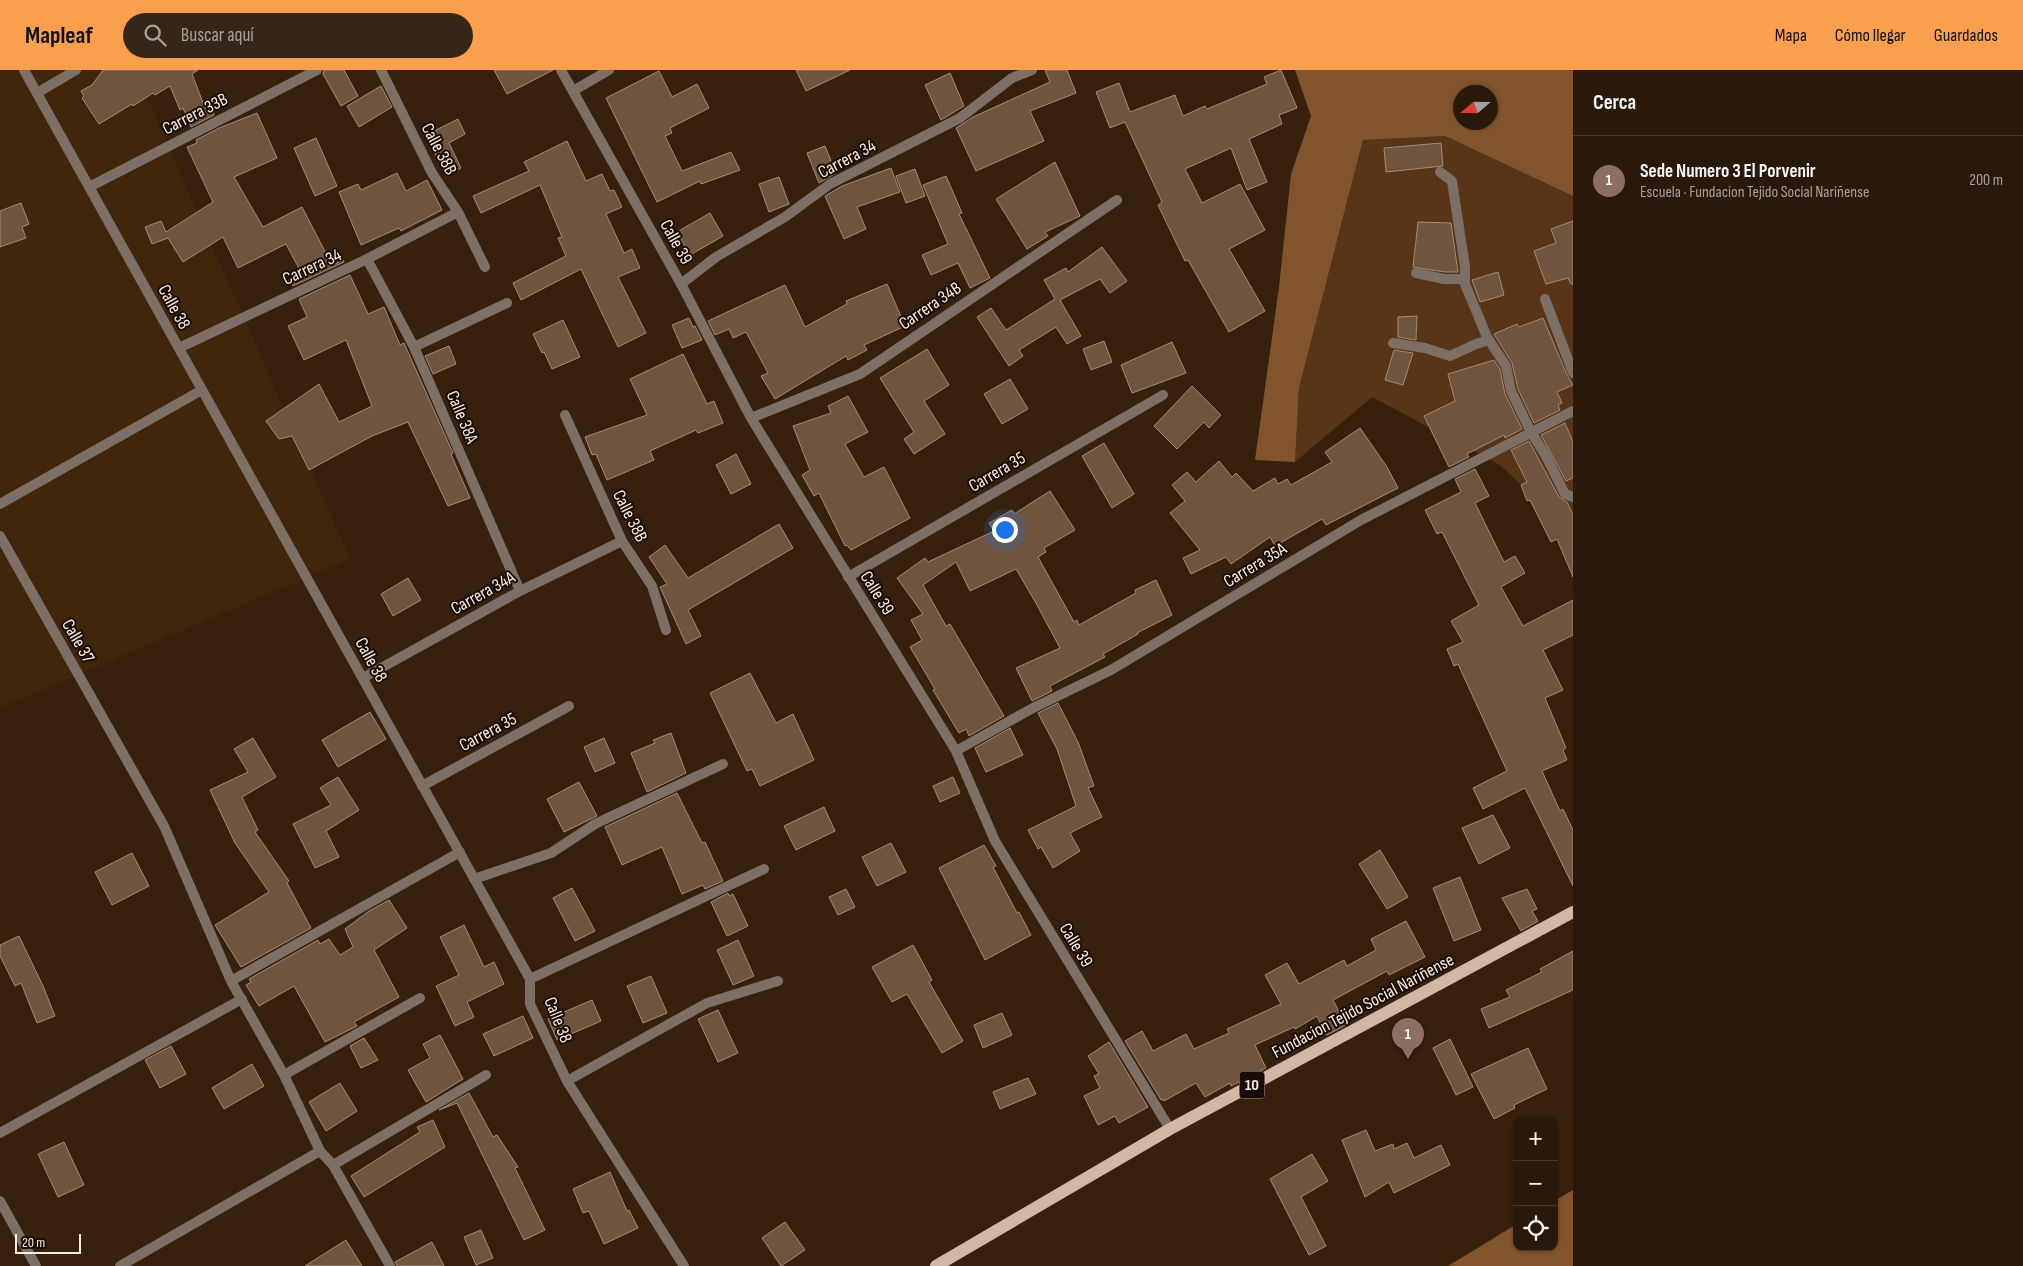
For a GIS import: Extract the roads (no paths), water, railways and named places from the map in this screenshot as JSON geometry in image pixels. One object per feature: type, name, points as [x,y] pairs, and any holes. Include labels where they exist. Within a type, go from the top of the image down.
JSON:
[{"type":"main road","name":"Fundacion Tejido Social Nariñense","points":[[936,1266],[1170,1129],[1573,912]]},
{"type":"street","name":"Calle 38","points":[[24,70],[530,978],[530,1004],[567,1081],[684,1266]]},
{"type":"street","points":[[37,93],[76,70]]},
{"type":"street","name":"Carrera 33B","points":[[89,187],[317,70]]},
{"type":"street","name":"Calle 38B","points":[[381,70],[432,173],[458,212],[485,267]]},
{"type":"street","name":"Calle 39","points":[[561,70],[681,284],[751,418],[956,751],[995,841],[1170,1129]]},
{"type":"street","points":[[573,91],[610,70]]},
{"type":"street","name":"Carrera 34","points":[[681,284],[716,257],[785,217],[830,184],[960,118],[1012,78],[1032,70]]},
{"type":"street","points":[[1440,172],[1452,181],[1465,267],[1465,284],[1489,340],[1506,366],[1511,391],[1531,432],[1546,456],[1565,494],[1573,497]]},
{"type":"street","name":"Carrera 34B","points":[[751,418],[860,374],[1117,200]]},
{"type":"street","name":"Carrera 34","points":[[179,348],[367,259],[458,212]]},
{"type":"street","name":"Calle 38A","points":[[367,259],[414,347],[520,591]]},
{"type":"street","points":[[1416,273],[1444,279],[1465,279]]},
{"type":"street","points":[[1545,299],[1573,373]]},
{"type":"street","points":[[414,347],[507,303]]},
{"type":"street","points":[[1393,343],[1425,348],[1450,356],[1489,340]]},
{"type":"street","points":[[0,504],[202,390]]},
{"type":"street","name":"Carrera 35","points":[[848,577],[1163,395]]},
{"type":"street","name":"Carrera 35A","points":[[956,751],[1031,709],[1111,670],[1361,520],[1573,411]]},
{"type":"street","name":"Calle 38B","points":[[565,415],[622,541],[652,586],[666,630]]},
{"type":"street","name":"Calle 37","points":[[0,536],[164,826],[231,981],[284,1075],[320,1151],[333,1165],[390,1266]]},
{"type":"street","name":"Carrera 34A","points":[[362,678],[520,591],[622,541]]},
{"type":"street","name":"Carrera 35","points":[[422,786],[569,706]]},
{"type":"street","points":[[474,879],[551,854],[595,824],[723,764]]},
{"type":"street","points":[[231,981],[460,852]]},
{"type":"street","points":[[530,978],[764,869]]},
{"type":"street","points":[[567,1081],[707,1003],[778,981]]},
{"type":"street","points":[[284,1075],[420,998]]},
{"type":"street","points":[[0,1133],[242,999]]},
{"type":"street","points":[[333,1165],[486,1075]]},
{"type":"street","points":[[120,1266],[320,1151]]},
{"type":"street","points":[[0,1201],[36,1266]]},
{"type":"place","name":"Sede Numero 3 El Porvenir","points":[[1408,1059]]}]
